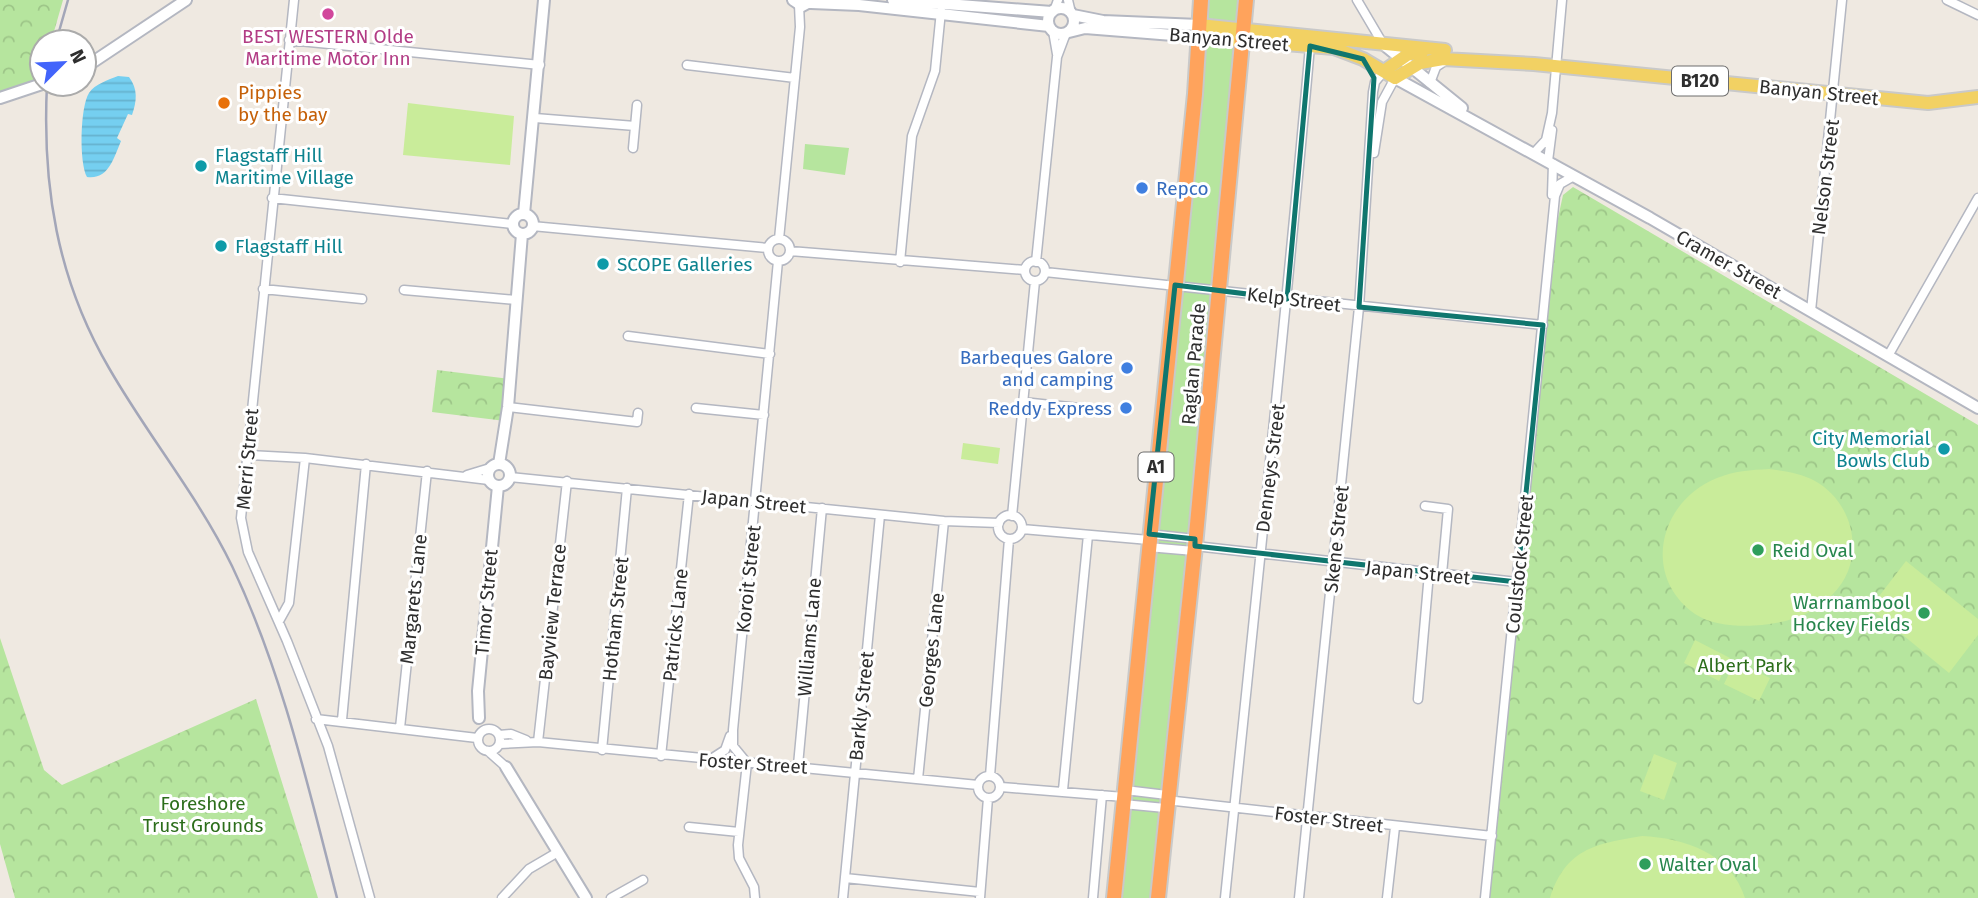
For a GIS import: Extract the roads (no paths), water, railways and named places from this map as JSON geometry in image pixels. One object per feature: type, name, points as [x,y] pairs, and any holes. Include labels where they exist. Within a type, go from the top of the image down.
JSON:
[{"type":"highway","name":"Raglan Parade","points":[[1114,898],[1195,94],[1201,0]]},
{"type":"highway","name":"Raglan Parade","points":[[1158,898],[1166,801],[1195,545],[1246,0]]},
{"type":"main road","name":"Banyan Street","points":[[1198,31],[1311,42],[1377,43]]},
{"type":"main road","name":"Banyan Street","points":[[1311,42],[1358,57],[1389,74],[1406,62],[1432,60],[1448,55],[1928,103],[1978,97]]},
{"type":"main road","name":"B120","points":[[1377,43],[1448,55]]},
{"type":"main road","points":[[1358,57],[1377,43]]},
{"type":"street","points":[[98,59],[186,0]]},
{"type":"street","name":"Merri Street","points":[[294,0],[242,509],[245,543],[279,621],[332,760],[370,898]]},
{"type":"street","points":[[524,214],[545,0]]},
{"type":"street","points":[[893,0],[1067,32]]},
{"type":"street","points":[[1036,262],[1028,264],[1026,270],[1028,278],[1035,281],[1043,277],[1045,272],[1036,262],[1057,57],[1074,22],[1068,0]]},
{"type":"street","points":[[1357,0],[1377,43],[1406,62]]},
{"type":"street","points":[[1534,153],[1546,140],[1552,113],[1562,0]]},
{"type":"street","name":"Nelson Street","points":[[1811,311],[1835,93],[1842,0]]},
{"type":"street","points":[[1947,0],[1978,15]]},
{"type":"street","points":[[779,239],[800,27],[805,2],[942,10],[1063,8],[1072,14]]},
{"type":"street","points":[[1054,8],[1051,28],[1057,57]]},
{"type":"street","points":[[900,262],[912,136],[935,71],[942,10]]},
{"type":"street","name":"Banyan Street","points":[[1072,14],[1090,20],[1198,31]]},
{"type":"street","name":"Banyan Street","points":[[1067,32],[1085,28],[1198,31]]},
{"type":"street","points":[[289,40],[540,65]]},
{"type":"street","name":"Denneys Street","points":[[1225,898],[1311,42]]},
{"type":"street","points":[[1430,83],[1436,67],[1448,55]]},
{"type":"street","name":"Skene Street","points":[[1299,898],[1370,180],[1372,71],[1358,57]]},
{"type":"street","name":"Cramer Street","points":[[1406,62],[1478,121]]},
{"type":"street","points":[[687,65],[795,78]]},
{"type":"street","name":"Skene Street","points":[[1373,92],[1375,82],[1389,74]]},
{"type":"street","name":"Skene Street","points":[[1370,180],[1389,74]]},
{"type":"street","name":"Cramer Street","points":[[1389,74],[1478,121],[1978,408]]},
{"type":"street","points":[[1,98],[28,89]]},
{"type":"street","points":[[634,148],[637,105]]},
{"type":"street","name":"Coulstock Street","points":[[1551,229],[1552,113]]},
{"type":"street","points":[[535,118],[635,126]]},
{"type":"street","name":"Coulstock Street","points":[[1485,898],[1551,229],[1556,191],[1563,181],[1574,176]]},
{"type":"street","points":[[272,198],[513,224]]},
{"type":"street","points":[[1888,356],[1978,198]]},
{"type":"street","points":[[524,214],[515,218],[513,224],[516,232],[522,234],[532,226],[768,248]]},
{"type":"street","points":[[524,214],[531,220],[532,226]]},
{"type":"street","name":"Timor Street","points":[[481,736],[477,704],[494,475],[508,407],[522,234]]},
{"type":"street","points":[[779,239],[787,243],[790,251],[786,258],[778,261],[769,255],[768,248],[772,242],[779,239]]},
{"type":"street","points":[[790,251],[900,262],[1026,270]]},
{"type":"street","name":"Koroit Street","points":[[747,763],[735,751],[733,730],[778,261]]},
{"type":"street","name":"Kelp Street","points":[[1045,272],[1543,325]]},
{"type":"street","points":[[1013,516],[1035,281]]},
{"type":"street","points":[[263,289],[362,299]]},
{"type":"street","points":[[404,290],[516,300]]},
{"type":"street","points":[[628,336],[770,354]]},
{"type":"street","points":[[1023,402],[1098,410]]},
{"type":"street","points":[[508,407],[637,422],[638,413]]},
{"type":"street","points":[[696,408],[764,415]]},
{"type":"street","points":[[247,455],[305,458],[464,475],[494,475],[507,468],[510,477],[507,484],[494,475]]},
{"type":"street","points":[[279,621],[289,603],[305,458]]},
{"type":"street","points":[[342,720],[366,464]]},
{"type":"street","name":"Margarets Lane","points":[[400,728],[427,471]]},
{"type":"street","name":"Japan Street","points":[[510,477],[880,515],[999,523]]},
{"type":"street","name":"Bayview Terrace","points":[[534,742],[567,481]]},
{"type":"street","name":"Hotham Street","points":[[602,750],[628,488]]},
{"type":"street","name":"Patricks Lane","points":[[661,756],[689,494]]},
{"type":"street","points":[[1424,506],[1448,509],[1442,574]]},
{"type":"street","name":"Williams Lane","points":[[798,765],[822,509]]},
{"type":"street","name":"Barkly Street","points":[[843,898],[880,515]]},
{"type":"street","points":[[1013,516],[1020,521],[1022,529],[1017,537],[1009,539],[999,533],[999,523],[1003,518],[1013,516]]},
{"type":"street","name":"Georges Lane","points":[[918,779],[944,521]]},
{"type":"street","name":"Japan Street","points":[[1022,529],[1260,551],[1517,582]]},
{"type":"street","points":[[1063,790],[1088,535]]},
{"type":"street","points":[[990,776],[1009,539]]},
{"type":"street","name":"Japan Street","points":[[1149,540],[1195,545]]},
{"type":"street","points":[[1418,699],[1429,573]]},
{"type":"street","points":[[316,719],[481,736],[488,751],[506,767]]},
{"type":"street","points":[[709,760],[725,750],[733,730]]},
{"type":"street","name":"Foster Street","points":[[481,736],[499,741],[511,734],[534,742],[602,750],[798,765],[978,785]]},
{"type":"street","points":[[488,751],[499,741],[506,767],[586,898]]},
{"type":"street","points":[[747,763],[739,832],[739,858],[754,887],[755,898]]},
{"type":"street","points":[[990,776],[998,779],[1001,787],[995,797],[988,798],[981,795],[978,785],[982,778],[990,776]]},
{"type":"street","points":[[1001,787],[1063,790],[1166,801]]},
{"type":"street","points":[[1093,898],[1102,795]]},
{"type":"street","points":[[1124,797],[1166,801]]},
{"type":"street","points":[[845,878],[980,895],[988,798]]},
{"type":"street","name":"Foster Street","points":[[1166,801],[1492,836]]},
{"type":"street","points":[[689,827],[739,832]]},
{"type":"street","points":[[1387,898],[1395,827]]},
{"type":"street","points":[[502,898],[529,869],[558,852]]},
{"type":"street","points":[[611,898],[643,880]]},
{"type":"water","points":[[118,76],[129,77],[134,86],[136,100],[132,115],[128,114],[117,138],[121,141],[110,166],[101,175],[87,177],[83,160],[82,122],[87,98],[98,98],[98,85]]},
{"type":"railway","points":[[60,28],[68,0]]},
{"type":"railway","points":[[47,98],[47,159],[51,195],[65,266],[77,300],[109,368],[219,540],[250,606],[280,688],[337,898]]},
{"type":"place","name":"BEST WESTERN Olde Maritime Motor Inn","points":[[328,14]]},
{"type":"place","name":"Pippies by the bay","points":[[224,103]]},
{"type":"place","name":"Flagstaff Hill Maritime Village","points":[[201,166]]},
{"type":"place","name":"Repco","points":[[1142,188]]},
{"type":"place","name":"Flagstaff Hill","points":[[221,246]]},
{"type":"place","name":"SCOPE Galleries","points":[[603,264]]},
{"type":"place","name":"Barbeques Galore and camping","points":[[1127,368]]},
{"type":"place","name":"Reddy Express","points":[[1126,408]]},
{"type":"place","name":"City Memorial Bowls Club","points":[[1944,449]]},
{"type":"place","name":"Reid Oval","points":[[1758,550]]},
{"type":"place","name":"Warrnambool Hockey Fields","points":[[1924,613]]},
{"type":"place","name":"Walter Oval","points":[[1645,864]]},
{"type":"park label","name":"Albert Park","points":[[1745,665]]},
{"type":"park label","name":"Foreshore Trust Grounds","points":[[203,814]]}]
